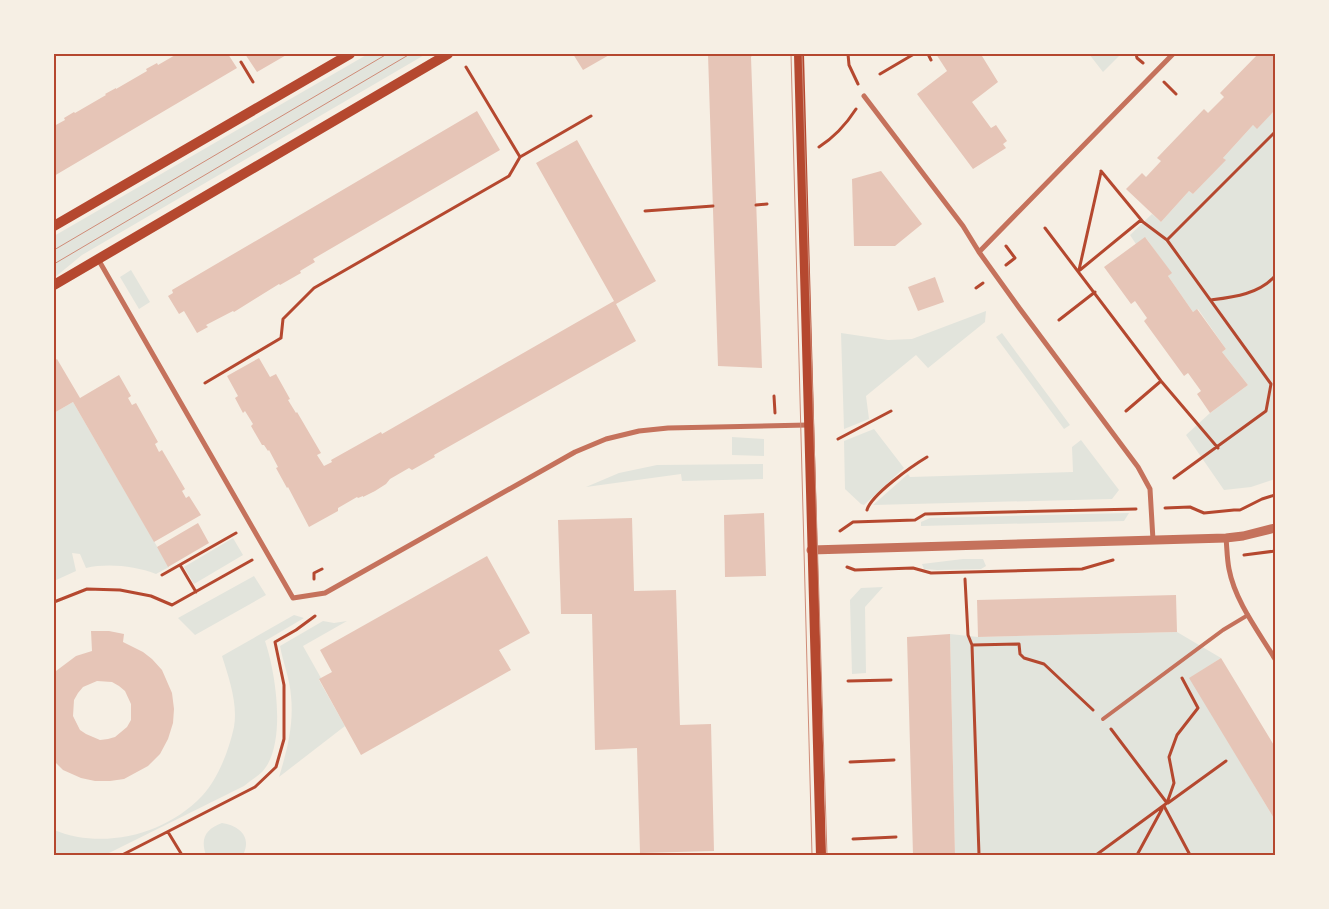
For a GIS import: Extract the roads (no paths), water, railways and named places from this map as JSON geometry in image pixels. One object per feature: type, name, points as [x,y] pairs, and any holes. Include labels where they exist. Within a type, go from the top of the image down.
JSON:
[{"type":"main road","points":[[54,226],[350,54]]},
{"type":"main road","points":[[54,285],[448,54]]},
{"type":"main road","points":[[798,54],[821,855]]},
{"type":"street","points":[[980,252],[1173,54]]},
{"type":"street","points":[[864,96],[963,226],[980,252],[1138,467],[1150,489],[1153,540]]},
{"type":"street","points":[[98,259],[293,598],[325,593],[575,452],[606,439],[639,431],[668,428],[808,425]]},
{"type":"street","points":[[811,550],[1226,538],[1275,528]]},
{"type":"street","points":[[1226,538],[1229,569],[1234,588],[1275,659]]},
{"type":"lane","points":[[1103,719],[1224,630],[1248,615]]},
{"type":"tram line","points":[[54,250],[387,54]]},
{"type":"tram line","points":[[54,264],[410,54]]},
{"type":"tram line","points":[[791,54],[812,855]]},
{"type":"tram line","points":[[802,54],[827,855]]}]
